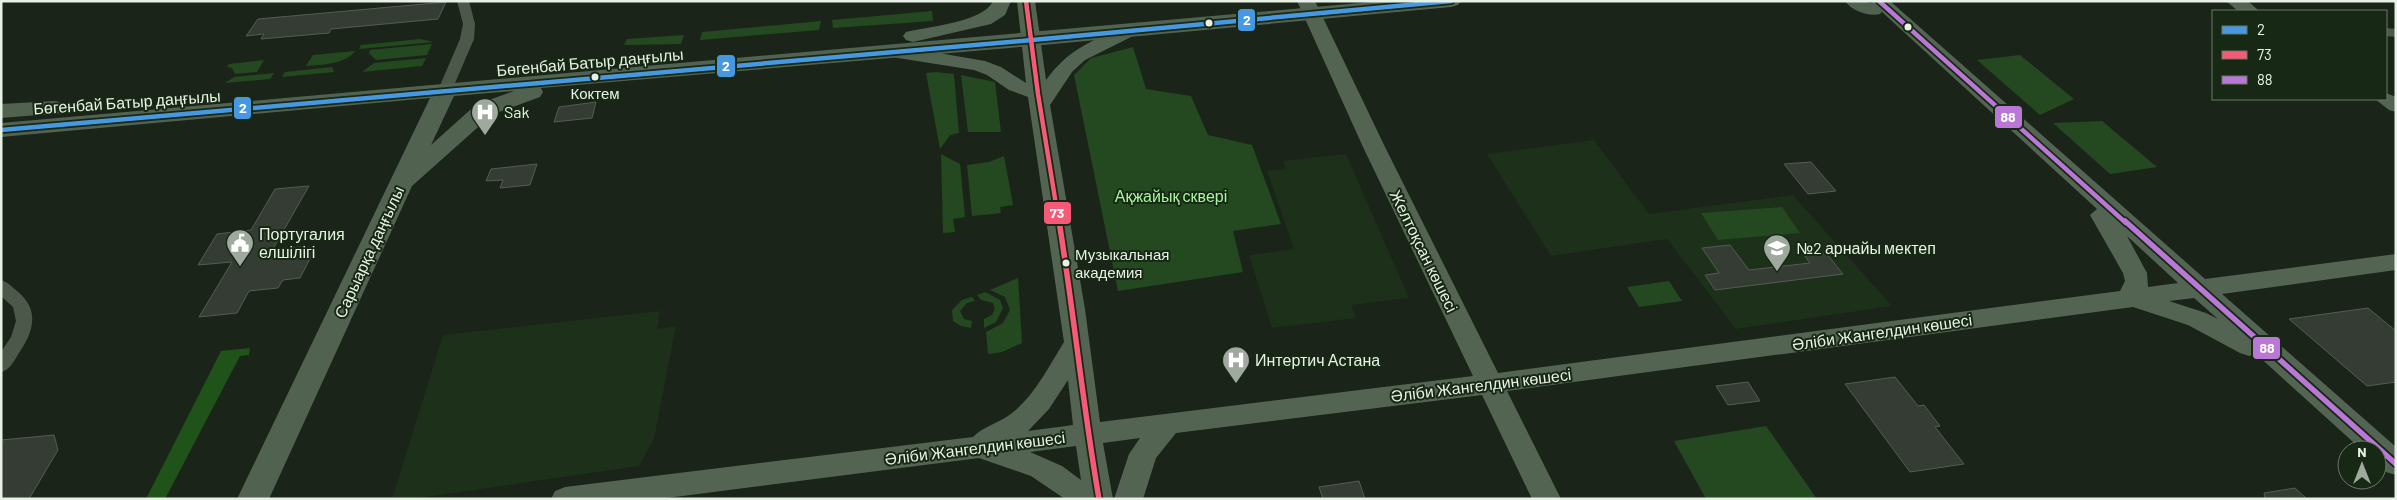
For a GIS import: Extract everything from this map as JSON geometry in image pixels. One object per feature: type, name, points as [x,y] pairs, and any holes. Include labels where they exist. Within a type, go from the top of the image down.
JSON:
[{"type":"main road","points":[[913,36],[984,20],[998,11],[1002,1]]},
{"type":"main road","points":[[1026,1],[1039,99],[1077,342],[1088,435],[1099,499]]},
{"type":"main road","name":"Бөгенбай Батыр даңғылы","points":[[449,81],[589,78],[898,52],[1031,33],[1306,6],[1451,1]]},
{"type":"main road","points":[[2235,1],[2248,10]]},
{"type":"main road","points":[[1874,4],[2102,215],[2292,371],[2396,464]]},
{"type":"main road","points":[[1874,4],[2195,291],[2249,346],[2352,440]]},
{"type":"main road","name":"Бөгенбай Батыр даңғылы","points":[[2,126],[913,36],[1126,32],[1306,6]]},
{"type":"main road","name":"Желтоқсан көшесі","points":[[1306,6],[1547,499]]},
{"type":"main road","points":[[1039,99],[1065,68],[1078,56],[1126,32]]},
{"type":"main road","points":[[898,52],[978,65],[994,71],[1039,99]]},
{"type":"main road","points":[[400,185],[434,156],[446,142],[478,115],[491,107],[537,90],[589,78]]},
{"type":"main road","name":"Сарыарқа даңғылы","points":[[253,499],[449,81]]},
{"type":"main road","points":[[2102,215],[2137,276],[2136,287],[2130,299],[2197,319],[2249,346]]},
{"type":"main road","name":"Әліби Жангелдин көшесі","points":[[565,499],[1490,384],[2195,291],[2396,262]]},
{"type":"main road","points":[[2257,282],[2241,299],[2249,320],[2259,335],[2292,371]]},
{"type":"main road","points":[[974,449],[1009,430],[1023,419],[1048,391],[1077,342]]},
{"type":"main road","points":[[1128,499],[1143,454],[1168,424]]},
{"type":"main road","points":[[974,449],[1005,455],[1047,469],[1068,484],[1084,499]]},
{"type":"street","name":"Сарыарқа даңғылы","points":[[449,81],[467,39],[469,24],[463,1]]},
{"type":"street","points":[[1,286],[8,295],[16,299],[24,314],[22,337],[1,366]]},
{"type":"shaded area","name":"№2 арнайы мектеп","points":[[1594,140],[1649,214],[1793,195],[1892,306],[1736,329],[1667,239],[1551,256],[1487,154]]},
{"type":"shaded area","points":[[1346,154],[1409,298],[1351,305],[1356,318],[1272,328],[1249,255],[1294,249],[1267,171],[1286,169],[1283,161]]},
{"type":"shaded area","points":[[660,311],[657,329],[676,326],[654,439],[639,466],[412,499],[392,499],[443,335]]},
{"type":"green space","points":[[932,11],[933,21],[833,28],[832,20]]},
{"type":"green space","points":[[821,21],[819,30],[700,40],[702,32]]},
{"type":"green space","points":[[684,35],[681,44],[624,45],[627,39]]},
{"type":"green space","points":[[420,39],[434,42],[359,49],[361,45]]},
{"type":"green space","points":[[432,44],[427,55],[376,60],[369,53],[370,50]]},
{"type":"green space","name":"Ақжайық сквері","points":[[1133,47],[1146,89],[1191,96],[1208,135],[1252,145],[1281,224],[1233,231],[1243,272],[1118,291],[1074,75],[1091,58]]},
{"type":"green space","points":[[355,51],[346,59],[306,66],[313,55]]},
{"type":"green space","points":[[2020,55],[2074,99],[2040,115],[1977,60]]},
{"type":"green space","points":[[426,58],[422,66],[362,72],[374,63]]},
{"type":"green space","points":[[264,60],[257,72],[235,74],[232,68],[227,67],[229,64]]},
{"type":"green space","points":[[332,67],[334,72],[282,77],[285,72]]},
{"type":"green space","points":[[274,73],[270,79],[225,83],[234,77]]},
{"type":"green space","points":[[926,73],[954,74],[959,133],[950,135],[940,149]]},
{"type":"green space","points":[[961,75],[995,82],[1001,132],[968,132]]},
{"type":"green space","points":[[2102,121],[2157,167],[2110,174],[2053,123]]},
{"type":"green space","points":[[941,154],[960,164],[965,217],[953,219],[955,232],[943,233]]},
{"type":"green space","points":[[1004,156],[1013,205],[1000,207],[1001,213],[972,216],[967,165],[989,162]]},
{"type":"green space","points":[[1782,207],[1800,233],[1718,240],[1701,213]]},
{"type":"green space","points":[[1018,278],[1022,343],[1002,352],[988,354],[986,332],[1003,323],[1010,310],[1005,297],[990,290]]},
{"type":"green space","points":[[1669,281],[1682,301],[1639,307],[1627,287]]},
{"type":"green space","points":[[985,292],[1000,300],[1003,308],[996,322],[984,328],[984,319],[992,315],[995,309],[993,303],[981,300],[977,295]]},
{"type":"green space","points":[[972,297],[975,301],[967,303],[960,311],[964,319],[972,321],[971,328],[961,326],[953,321],[952,310],[962,300]]},
{"type":"green space","points":[[250,348],[249,355],[240,356],[165,499],[146,499],[221,351]]},
{"type":"green space","points":[[1766,426],[1817,499],[1706,499],[1674,441]]},
{"type":"building","points":[[446,2],[438,19],[331,29],[329,33],[261,39],[264,34],[246,36],[258,19]]},
{"type":"building","points":[[596,102],[592,118],[554,122],[559,107]]},
{"type":"building","points":[[1811,162],[1836,191],[1808,194],[1784,164]]},
{"type":"building","points":[[537,164],[530,185],[500,188],[503,180],[486,181],[491,169]]},
{"type":"building","points":[[309,186],[273,249],[301,247],[296,255],[313,253],[300,278],[283,280],[278,288],[249,291],[237,313],[199,317],[232,262],[198,265],[217,234],[251,230],[275,189]]},
{"type":"building","points":[[1730,245],[1749,270],[1810,263],[1804,255],[1826,253],[1843,274],[1715,290],[1705,275],[1719,273],[1702,248]]},
{"type":"building","points":[[2368,308],[2396,331],[2396,382],[2367,386],[2289,319]]},
{"type":"building","points":[[1895,377],[1918,406],[1924,405],[1940,426],[1935,427],[1964,464],[1910,472],[1845,384]]},
{"type":"building","points":[[1748,382],[1760,401],[1728,405],[1716,386]]},
{"type":"building","points":[[54,435],[58,450],[29,499],[1,499],[1,440]]},
{"type":"building","points":[[1359,481],[1365,499],[1323,499],[1319,487]]},
{"type":"building","points":[[2295,488],[2307,499],[2265,499],[2264,493]]},
{"type":"transit line","name":"73","points":[[1026,1],[1038,94],[1073,309],[1088,435],[1099,499]]},
{"type":"transit line","name":"2","points":[[1,130],[1032,40],[1451,1]]},
{"type":"transit line","name":"88","points":[[1879,1],[2396,464]]},
{"type":"place","name":"Коктем","points":[[595,77]]},
{"type":"place","name":"Sak","points":[[485,136]]},
{"type":"place","name":"Музыкальная академия","points":[[1066,263]]},
{"type":"place","name":"Португалия елшілігі","points":[[240,267]]},
{"type":"place","name":"№2 арнайы мектеп","points":[[1777,272]]},
{"type":"place","name":"Интертич Астана","points":[[1236,384]]}]
